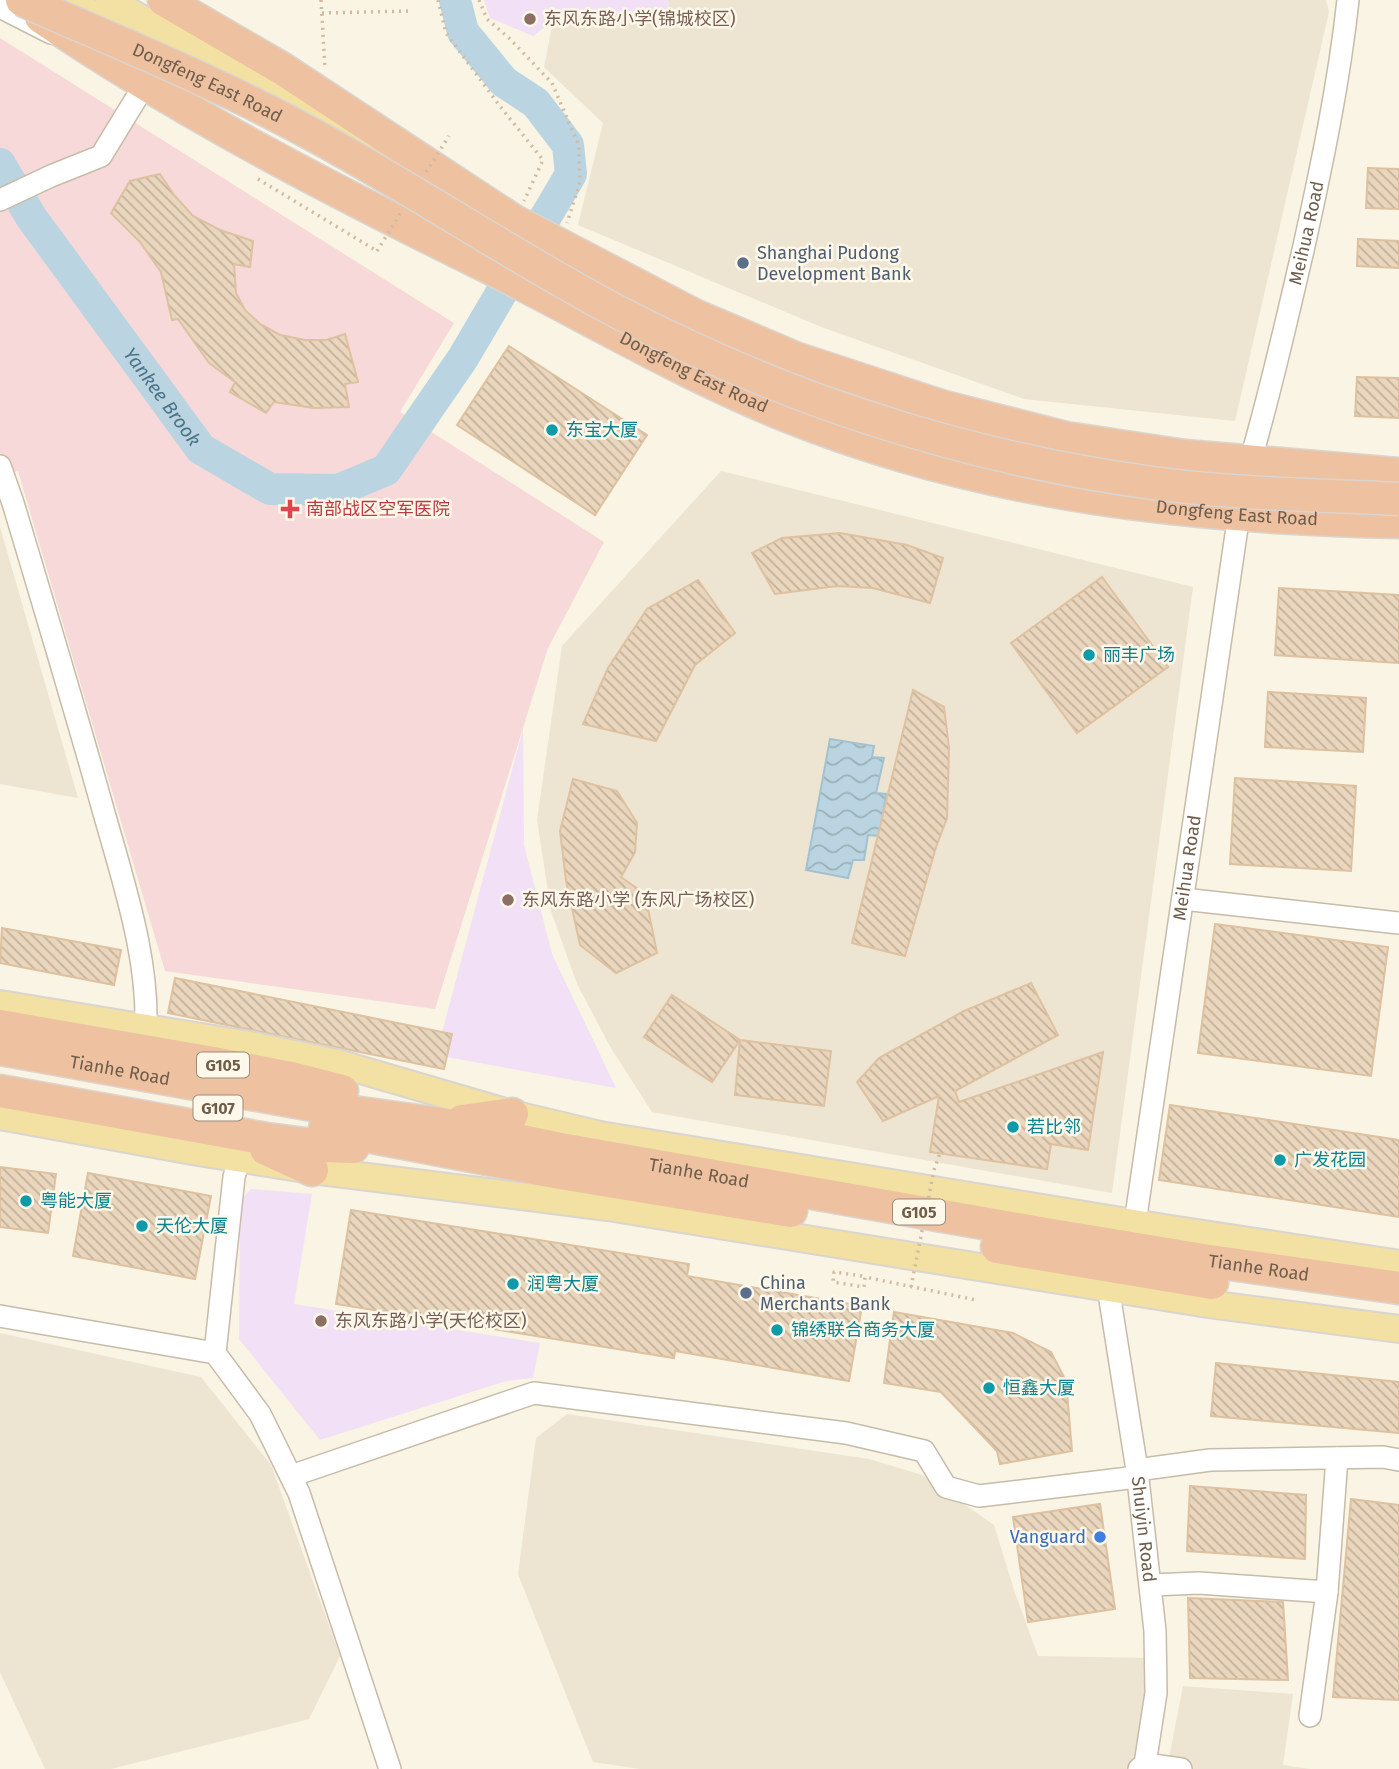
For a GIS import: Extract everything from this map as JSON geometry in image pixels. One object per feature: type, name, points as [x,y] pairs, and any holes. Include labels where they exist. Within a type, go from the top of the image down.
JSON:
[{"type":"highway","points":[[20,0],[109,62],[270,156],[515,279]]},
{"type":"highway","points":[[20,0],[159,59],[255,104],[359,160],[613,309],[715,359],[817,400],[947,441],[1096,474],[1255,493],[1399,499]]},
{"type":"highway","points":[[164,0],[326,96],[416,159],[514,221]]},
{"type":"highway","name":"Dongfeng East Road","points":[[514,221],[742,337],[884,389],[996,422],[1066,438],[1147,451],[1399,474]]},
{"type":"highway","name":"Dongfeng East Road","points":[[515,279],[607,331],[709,382],[790,417],[856,441],[944,467],[1060,494],[1118,503],[1239,514],[1399,522]]},
{"type":"highway","name":"G105","points":[[2,1064],[145,1039],[333,1088],[436,1136]]},
{"type":"highway","points":[[2,1064],[14,1118]]},
{"type":"highway","name":"G105","points":[[2,1064],[234,1146],[321,1146],[436,1136]]},
{"type":"highway","name":"Tianhe Road","points":[[2,1064],[266,1097],[716,1199],[1066,1260],[1320,1299],[1399,1308]]},
{"type":"highway","points":[[436,1136],[512,1114]]},
{"type":"highway","name":"Tianhe Road","points":[[436,1136],[555,1148],[1052,1235],[1399,1288]]},
{"type":"highway","points":[[234,1146],[312,1170]]},
{"type":"highway","points":[[716,1199],[778,1233]]},
{"type":"highway","points":[[1066,1260],[1108,1287]]},
{"type":"main road","name":"Dongfeng East Road","points":[[68,0],[350,166],[515,279]]},
{"type":"main road","name":"Dongfeng East Road","points":[[109,0],[301,111],[514,221]]},
{"type":"main road","points":[[0,1004],[145,1039],[337,1063],[512,1114],[611,1137],[1399,1264]]},
{"type":"main road","points":[[14,1118],[234,1146]]},
{"type":"main road","points":[[312,1170],[527,1195],[778,1233],[1208,1304],[1399,1329]]},
{"type":"street","points":[[172,0],[221,33]]},
{"type":"street","name":"Meihua Road","points":[[1250,462],[1282,339],[1321,165],[1341,59],[1348,0]]},
{"type":"street","points":[[0,7],[109,62]]},
{"type":"street","points":[[0,200],[102,156],[145,84]]},
{"type":"street","points":[[0,466],[84,743],[134,921],[145,1039]]},
{"type":"street","name":"Meihua Road","points":[[1135,1223],[1239,514]]},
{"type":"street","points":[[1183,899],[1399,923]]},
{"type":"street","points":[[234,1146],[234,1177],[215,1353],[260,1414],[299,1493],[390,1769]]},
{"type":"street","name":"Shuiyin Road","points":[[1108,1287],[1137,1474],[1156,1641],[1156,1693],[1143,1768]]},
{"type":"street","points":[[0,1315],[215,1353]]},
{"type":"street","points":[[291,1476],[534,1393],[846,1433],[924,1451],[946,1487],[979,1496],[1137,1474],[1210,1460],[1383,1457],[1399,1460]]},
{"type":"street","points":[[1310,1716],[1328,1592],[1337,1458]]},
{"type":"street","points":[[1151,1586],[1199,1583],[1328,1592]]},
{"type":"street","points":[[1143,1768],[1181,1769]]},
{"type":"path","points":[[321,0],[325,70]]},
{"type":"path","points":[[438,0],[446,33],[543,160],[514,221]]},
{"type":"path","points":[[479,0],[487,19],[552,83],[579,146],[580,182],[559,245]]},
{"type":"path","points":[[322,13],[412,11]]},
{"type":"path","points":[[911,1287],[933,1175],[940,1153]]},
{"type":"path","points":[[862,1276],[834,1272],[833,1282],[864,1287],[865,1277],[976,1300]]},
{"type":"shaded area","name":"东风东路小学(锦城校区)","points":[[484,0],[668,0],[669,7],[553,21],[533,36],[490,18]]},
{"type":"shaded area","points":[[668,0],[1326,0],[1329,12],[1235,421],[1024,399],[824,328],[578,225],[603,123],[544,67],[553,21],[669,7]]},
{"type":"shaded area","name":"南部战区空军医院","points":[[0,38],[454,323],[400,412],[604,542],[548,648],[435,1009],[165,971],[18,471],[0,475]]},
{"type":"shaded area","points":[[721,471],[1193,587],[1112,1193],[652,1112],[611,1048],[577,984],[551,911],[537,820],[562,646]]},
{"type":"shaded area","points":[[0,527],[78,798],[0,784]]},
{"type":"shaded area","name":"东风东路小学 (东风广场校区)","points":[[523,729],[524,845],[552,954],[616,1088],[436,1055]]},
{"type":"shaded area","name":"东风东路小学(天伦校区)","points":[[251,1189],[312,1194],[294,1304],[540,1343],[533,1378],[506,1381],[320,1440],[239,1339],[240,1200]]},
{"type":"shaded area","points":[[0,1333],[201,1377],[271,1465],[340,1656],[309,1719],[111,1769],[45,1769],[0,1672]]},
{"type":"shaded area","points":[[567,1414],[869,1459],[922,1475],[994,1525],[1038,1656],[1148,1658],[1145,1719],[1137,1761],[1126,1769],[640,1769],[593,1762],[518,1574],[536,1438]]},
{"type":"shaded area","points":[[1183,1686],[1293,1694],[1283,1765],[1310,1769],[1167,1769]]},
{"type":"water","points":[[830,739],[874,746],[872,757],[884,758],[876,793],[886,794],[880,836],[868,835],[864,860],[853,860],[848,878],[806,870]]},
{"type":"building","points":[[1368,168],[1399,169],[1399,209],[1366,208]]},
{"type":"building","points":[[160,174],[193,216],[220,230],[253,241],[250,267],[234,264],[236,293],[245,310],[260,324],[280,335],[305,340],[326,340],[345,334],[358,382],[345,384],[349,407],[314,408],[274,402],[266,413],[230,392],[235,382],[209,363],[178,319],[172,320],[161,272],[140,242],[111,213],[130,181]]},
{"type":"building","points":[[1358,239],[1399,241],[1399,268],[1357,266]]},
{"type":"building","name":"东宝大厦","points":[[509,346],[647,435],[595,515],[457,425]]},
{"type":"building","points":[[1357,377],[1399,378],[1399,418],[1355,416]]},
{"type":"building","points":[[840,533],[907,545],[943,558],[930,603],[873,588],[837,586],[775,594],[752,553],[782,538]]},
{"type":"building","name":"丽丰广场","points":[[1102,577],[1168,667],[1077,733],[1011,643]]},
{"type":"building","points":[[698,580],[735,633],[695,665],[656,741],[583,724],[608,668],[647,609]]},
{"type":"building","points":[[1279,588],[1399,595],[1399,663],[1275,655]]},
{"type":"building","points":[[913,690],[944,707],[949,748],[947,818],[905,956],[852,943]]},
{"type":"building","points":[[1268,692],[1366,698],[1363,752],[1265,747]]},
{"type":"building","points":[[1235,778],[1356,786],[1351,871],[1230,864]]},
{"type":"building","points":[[573,779],[617,791],[637,823],[635,852],[621,877],[645,894],[657,953],[616,973],[580,945],[566,880],[560,831]]},
{"type":"building","points":[[1215,924],[1388,947],[1371,1076],[1198,1053]]},
{"type":"building","points":[[2,928],[121,950],[114,985],[0,963]]},
{"type":"building","points":[[175,978],[452,1034],[444,1069],[168,1013]]},
{"type":"building","points":[[1031,983],[1058,1035],[955,1091],[959,1102],[1103,1052],[1088,1150],[1051,1144],[1047,1169],[930,1152],[939,1096],[883,1121],[857,1082],[879,1058],[964,1011]]},
{"type":"building","points":[[672,995],[740,1040],[712,1082],[644,1037]]},
{"type":"building","points":[[740,1040],[831,1051],[824,1106],[735,1095]]},
{"type":"building","name":"广发花园","points":[[1170,1105],[1399,1140],[1399,1217],[1159,1180]]},
{"type":"building","name":"粤能大厦","points":[[0,1167],[56,1174],[48,1233],[0,1227]]},
{"type":"building","name":"天伦大厦","points":[[88,1173],[211,1196],[195,1279],[73,1256]]},
{"type":"building","name":"润粤大厦","points":[[351,1210],[689,1264],[687,1276],[862,1306],[849,1381],[675,1351],[674,1358],[336,1304]]},
{"type":"building","name":"恒鑫大厦","points":[[894,1312],[1013,1333],[1051,1352],[1066,1381],[1072,1451],[1000,1464],[997,1451],[941,1392],[884,1383]]},
{"type":"building","points":[[1216,1363],[1399,1382],[1399,1433],[1211,1416]]},
{"type":"building","points":[[1190,1486],[1306,1495],[1305,1559],[1187,1551]]},
{"type":"building","points":[[1351,1499],[1399,1505],[1399,1700],[1333,1697]]},
{"type":"building","points":[[1100,1504],[1115,1609],[1028,1622],[1013,1517]]},
{"type":"building","points":[[1188,1598],[1283,1602],[1288,1680],[1190,1678]]},
{"type":"waterway","name":"Yankee Brook","points":[[455,0],[463,32],[504,82],[536,103],[568,145],[571,174],[542,223]]},
{"type":"waterway","name":"Yankee Brook","points":[[0,164],[31,217],[201,449],[270,489],[338,490],[386,470],[463,358],[523,256]]},
{"type":"place","name":"东风东路小学(锦城校区)","points":[[530,19]]},
{"type":"place","name":"Shanghai Pudong Development Bank","points":[[743,263]]},
{"type":"place","name":"东宝大厦","points":[[552,430]]},
{"type":"place","name":"南部战区空军医院","points":[[290,509]]},
{"type":"place","name":"丽丰广场","points":[[1089,655]]},
{"type":"place","name":"东风东路小学 (东风广场校区)","points":[[508,900]]},
{"type":"place","name":"若比邻","points":[[1013,1127]]},
{"type":"place","name":"广发花园","points":[[1280,1160]]},
{"type":"place","name":"粤能大厦","points":[[26,1201]]},
{"type":"place","name":"天伦大厦","points":[[142,1226]]},
{"type":"place","name":"润粤大厦","points":[[513,1284]]},
{"type":"place","name":"China Merchants Bank","points":[[746,1293]]},
{"type":"place","name":"东风东路小学(天伦校区)","points":[[321,1321]]},
{"type":"place","name":"锦绣联合商务大厦","points":[[777,1330]]},
{"type":"place","name":"恒鑫大厦","points":[[989,1388]]},
{"type":"place","name":"Vanguard","points":[[1100,1537]]}]
